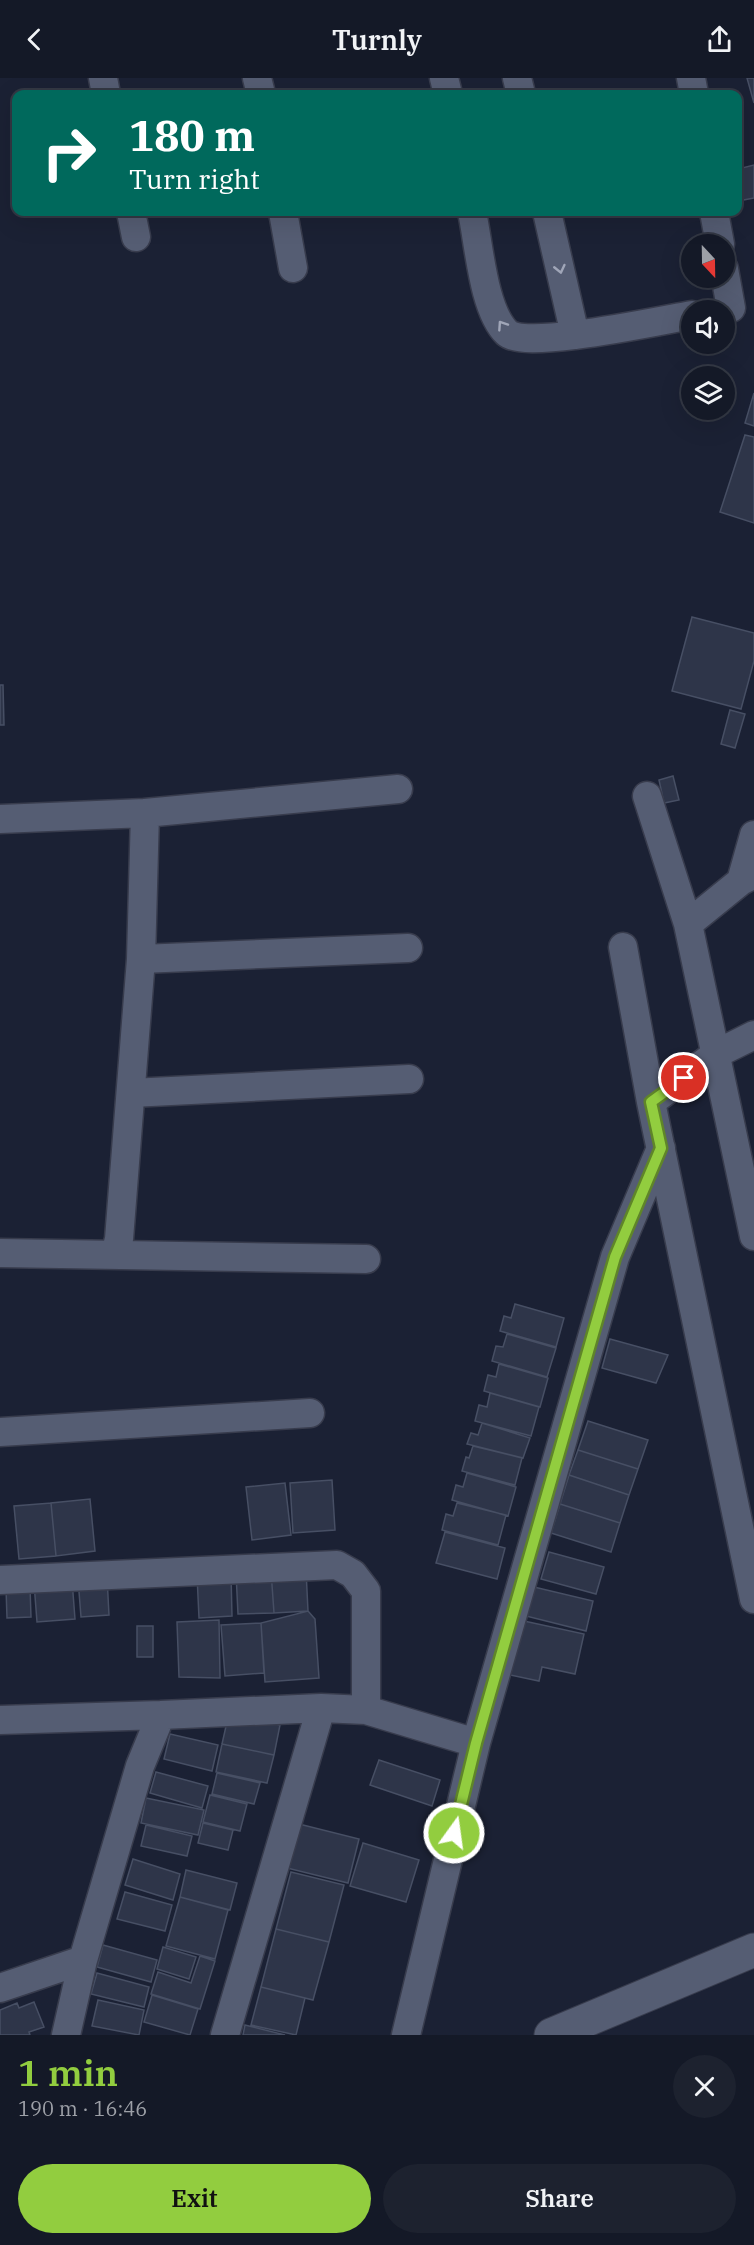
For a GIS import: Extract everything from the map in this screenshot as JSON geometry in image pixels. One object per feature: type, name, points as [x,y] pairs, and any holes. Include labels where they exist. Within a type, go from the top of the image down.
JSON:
[{"type":"street","points":[[283,216],[293,268]]},
{"type":"street","points":[[473,216],[492,310],[507,333],[516,339],[575,335],[681,317]]},
{"type":"street","points":[[548,216],[575,335]]},
{"type":"street","points":[[715,216],[718,234]]},
{"type":"street","points":[[0,819],[145,813],[398,789]]},
{"type":"street","points":[[647,796],[688,924],[754,1236]]},
{"type":"street","points":[[115,1255],[119,1239],[141,959],[145,813]]},
{"type":"street","points":[[688,924],[747,877],[754,835]]},
{"type":"street","points":[[623,947],[651,1102],[754,1599]]},
{"type":"street","points":[[141,959],[408,948]]},
{"type":"street","points":[[651,1102],[716,1054],[754,1035]]},
{"type":"street","points":[[131,1093],[409,1079]]},
{"type":"street","points":[[406,2035],[476,1743],[615,1257],[661,1148]]},
{"type":"street","points":[[0,1253],[366,1260]]},
{"type":"street","points":[[0,1432],[310,1413]]},
{"type":"street","points":[[0,1580],[337,1565],[353,1574],[366,1591],[366,1710]]},
{"type":"street","points":[[0,1720],[321,1708],[366,1710],[476,1743]]},
{"type":"street","points":[[225,2035],[321,1708]]},
{"type":"street","points":[[66,2035],[83,1960],[140,1766],[161,1715]]},
{"type":"street","points":[[551,2035],[754,1950]]},
{"type":"street","points":[[0,1988],[83,1960]]},
{"type":"building","points":[[747,78],[754,78],[754,103]]},
{"type":"building","points":[[754,165],[754,198],[742,200],[742,168]]},
{"type":"building","points":[[754,393],[754,426],[745,423]]},
{"type":"building","points":[[745,435],[754,437],[754,523],[720,512]]},
{"type":"building","points":[[692,617],[754,633],[754,661],[741,709],[672,691]]},
{"type":"building","points":[[0,685],[3,685],[4,725],[0,725]]},
{"type":"building","points":[[730,710],[745,714],[735,748],[721,744]]},
{"type":"building","points":[[673,776],[679,800],[664,803],[659,780]]},
{"type":"building","points":[[515,1304],[564,1318],[556,1347],[500,1331],[504,1316],[511,1318]]},
{"type":"building","points":[[507,1334],[556,1348],[547,1377],[492,1361],[496,1346],[503,1347]]},
{"type":"building","points":[[610,1339],[668,1355],[656,1383],[602,1368]]},
{"type":"building","points":[[499,1364],[548,1378],[540,1407],[484,1391],[488,1375],[496,1377]]},
{"type":"building","points":[[490,1393],[539,1407],[531,1436],[475,1421],[479,1405],[487,1407]]},
{"type":"building","points":[[588,1421],[648,1440],[638,1469],[578,1450]]},
{"type":"building","points":[[482,1423],[530,1438],[523,1458],[467,1444],[471,1433],[478,1435]]},
{"type":"building","points":[[473,1446],[522,1458],[515,1485],[462,1471],[466,1457],[469,1458]]},
{"type":"building","points":[[578,1450],[638,1469],[629,1495],[569,1475]]},
{"type":"building","points":[[467,1473],[516,1487],[508,1516],[452,1500],[456,1485],[463,1487]]},
{"type":"building","points":[[569,1475],[629,1495],[620,1523],[560,1504]]},
{"type":"building","points":[[332,1480],[335,1530],[293,1533],[290,1483]]},
{"type":"building","points":[[285,1483],[291,1535],[252,1540],[246,1487]]},
{"type":"building","points":[[90,1499],[95,1551],[56,1556],[51,1503]]},
{"type":"building","points":[[51,1503],[56,1556],[19,1559],[14,1506]]},
{"type":"building","points":[[457,1503],[506,1515],[498,1545],[442,1530],[446,1514],[453,1516]]},
{"type":"building","points":[[560,1504],[620,1523],[611,1552],[551,1533]]},
{"type":"building","points":[[445,1532],[505,1548],[497,1579],[436,1563]]},
{"type":"building","points":[[549,1552],[604,1567],[596,1594],[541,1579]]},
{"type":"building","points":[[306,1570],[308,1611],[274,1613],[271,1571]]},
{"type":"building","points":[[271,1571],[274,1613],[238,1614],[236,1573]]},
{"type":"building","points":[[231,1574],[232,1616],[199,1618],[197,1575]]},
{"type":"building","points":[[107,1577],[109,1615],[81,1617],[78,1579]]},
{"type":"building","points":[[72,1580],[75,1619],[37,1622],[34,1583]]},
{"type":"building","points":[[30,1587],[31,1617],[7,1618],[6,1588]]},
{"type":"building","points":[[534,1587],[593,1601],[586,1631],[526,1616]]},
{"type":"building","points":[[308,1611],[315,1619],[319,1678],[265,1682],[261,1623]]},
{"type":"building","points":[[219,1620],[220,1678],[179,1677],[177,1622]]},
{"type":"building","points":[[524,1621],[584,1634],[575,1674],[542,1667],[539,1681],[506,1674]]},
{"type":"building","points":[[261,1623],[264,1673],[225,1676],[221,1625]]},
{"type":"building","points":[[137,1626],[153,1626],[153,1657],[137,1657]]},
{"type":"building","points":[[229,1713],[280,1725],[274,1755],[222,1744]]},
{"type":"building","points":[[170,1734],[218,1745],[212,1771],[164,1759]]},
{"type":"building","points":[[222,1744],[274,1755],[267,1783],[216,1772]]},
{"type":"building","points":[[379,1760],[440,1780],[432,1806],[370,1785]]},
{"type":"building","points":[[156,1772],[208,1786],[202,1808],[150,1793]]},
{"type":"building","points":[[217,1773],[260,1783],[254,1804],[212,1794]]},
{"type":"building","points":[[210,1795],[247,1804],[240,1831],[203,1822]]},
{"type":"building","points":[[146,1798],[204,1810],[198,1835],[141,1823]]},
{"type":"building","points":[[203,1823],[233,1830],[228,1850],[198,1843]]},
{"type":"building","points":[[299,1824],[359,1839],[348,1883],[287,1868]]},
{"type":"building","points":[[146,1825],[192,1836],[187,1856],[141,1846]]},
{"type":"building","points":[[363,1843],[419,1860],[406,1902],[350,1886]]},
{"type":"building","points":[[133,1859],[180,1874],[173,1900],[125,1885]]},
{"type":"building","points":[[186,1870],[237,1883],[230,1910],[180,1897]]},
{"type":"building","points":[[291,1872],[344,1885],[329,1942],[276,1929]]},
{"type":"building","points":[[125,1892],[172,1905],[165,1931],[117,1919]]},
{"type":"building","points":[[180,1897],[228,1910],[215,1959],[166,1946]]},
{"type":"building","points":[[276,1929],[329,1942],[313,2000],[261,1987]]},
{"type":"building","points":[[103,1945],[157,1960],[151,1982],[97,1967]]},
{"type":"building","points":[[163,1947],[196,1957],[189,1979],[157,1969]]},
{"type":"building","points":[[200,1956],[215,1961],[200,2009],[151,1994],[158,1972],[191,1983]]},
{"type":"building","points":[[97,1973],[149,1987],[144,2007],[91,1994]]},
{"type":"building","points":[[261,1987],[305,1998],[296,2035],[251,2025]]},
{"type":"building","points":[[152,1995],[198,2009],[190,2035],[144,2022]]},
{"type":"building","points":[[98,2000],[144,2010],[139,2035],[92,2026]]},
{"type":"building","points":[[34,2002],[44,2027],[29,2032],[30,2035],[0,2035],[0,2010],[17,2003],[19,2008]]},
{"type":"building","points":[[245,2025],[285,2035],[243,2035]]},
{"type":"route","points":[[454,1833],[476,1743],[615,1257],[661,1148],[651,1102],[684,1078]]}]
